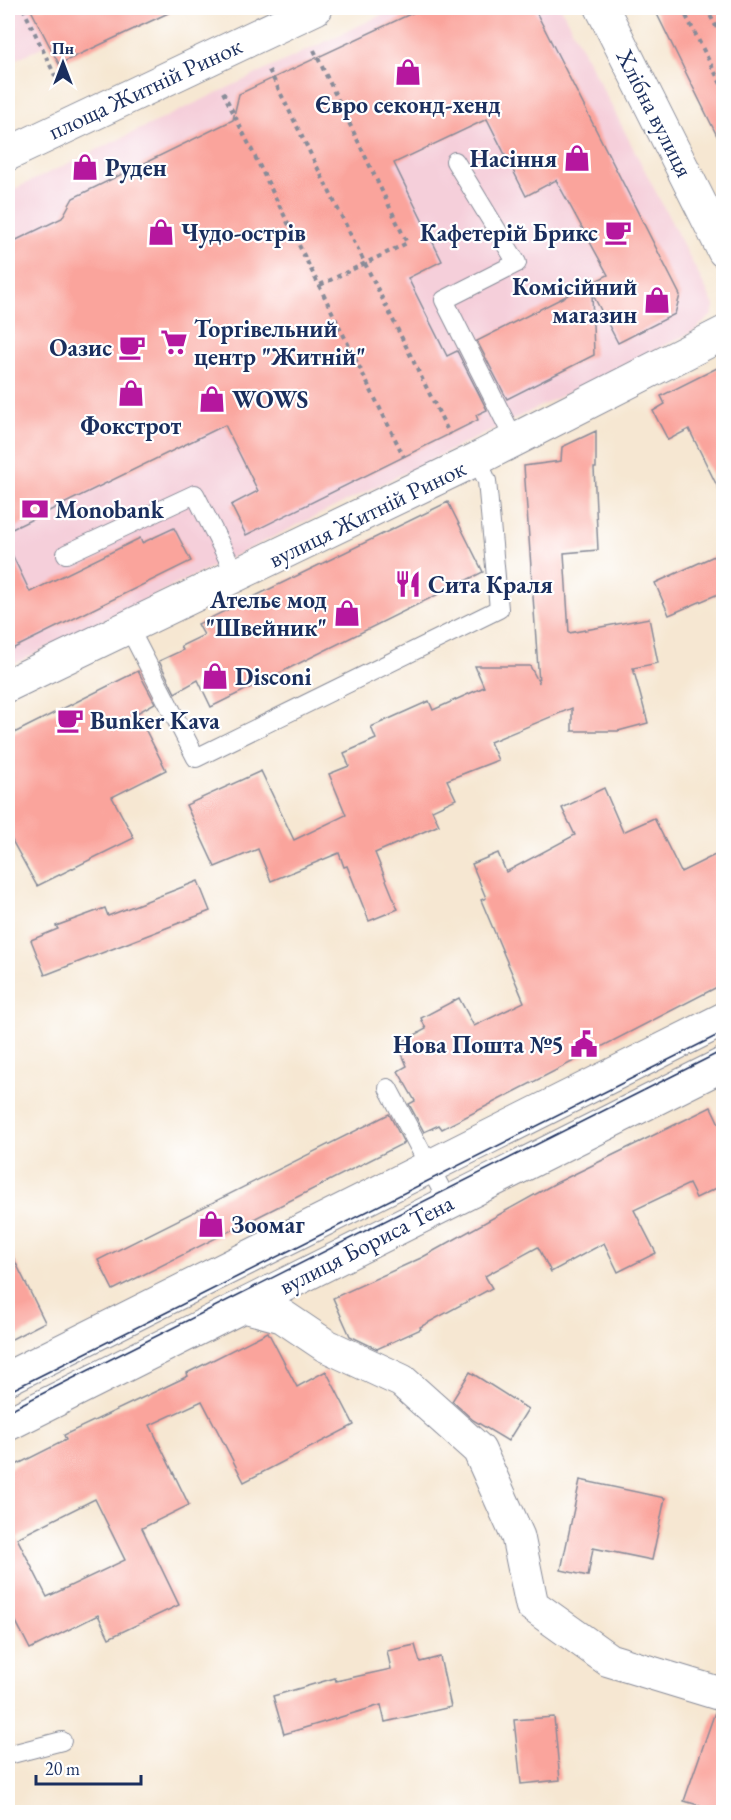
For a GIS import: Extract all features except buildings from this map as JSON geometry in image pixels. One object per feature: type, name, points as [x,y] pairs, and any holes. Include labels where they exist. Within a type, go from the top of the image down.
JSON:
[{"type":"street","name":"площа Житній Ринок","points":[[8,154],[316,8]]},
{"type":"street","name":"Хлібна вулиця","points":[[602,8],[723,251]]},
{"type":"street","name":"вулиця Житній Ринок","points":[[8,685],[237,577],[465,451],[514,439],[723,333]]},
{"type":"street","name":"вулиця Бориса Тена","points":[[8,1378],[723,1019]]},
{"type":"street","name":"вулиця Бориса Тена","points":[[8,1424],[723,1064]]},
{"type":"street","points":[[244,1306],[282,1316],[324,1345],[402,1381],[479,1450],[518,1537],[532,1605],[609,1660],[723,1695]]},
{"type":"lane","points":[[455,161],[517,263],[444,300],[514,439]]},
{"type":"lane","points":[[129,628],[196,758],[499,609],[487,481],[465,451]]},
{"type":"lane","points":[[66,554],[195,494],[237,577]]},
{"type":"lane","points":[[388,1088],[448,1202]]},
{"type":"lane","points":[[8,1755],[62,1741]]},
{"type":"path","points":[[23,8],[58,82]]},
{"type":"path","points":[[682,8],[723,90]]},
{"type":"path","points":[[706,8],[723,41]]},
{"type":"path","points":[[314,50],[407,243],[320,285]]},
{"type":"path","points":[[269,70],[366,264],[465,451]]},
{"type":"path","points":[[224,92],[408,465]]},
{"type":"shaded area","points":[[8,8],[126,8],[66,36],[45,38],[48,44],[8,63]]},
{"type":"shaded area","points":[[396,8],[561,8],[708,293],[714,306],[712,315],[694,331],[8,667],[8,192]]},
{"type":"tram line","points":[[8,1392],[724,1032]]},
{"type":"tram line","points":[[8,1411],[724,1050]]},
{"type":"place","name":"Євро секонд-хенд","points":[[408,72]]},
{"type":"place","name":"Насіння","points":[[577,158]]},
{"type":"place","name":"Руден","points":[[85,167]]},
{"type":"place","name":"Чудо-острів","points":[[161,232]]},
{"type":"place","name":"Кафетерій Брикс","points":[[618,232]]},
{"type":"place","name":"Комісійний магазин","points":[[657,300]]},
{"type":"place","name":"Торгівельний центр \"Житній\"","points":[[174,342]]},
{"type":"place","name":"Оазис","points":[[132,347]]},
{"type":"place","name":"Фокстрот","points":[[131,393]]},
{"type":"place","name":"WOWS","points":[[212,399]]},
{"type":"place","name":"Monobank","points":[[35,509]]},
{"type":"place","name":"Сита Краля","points":[[408,584]]},
{"type":"place","name":"Ательє мод \"Швейник\"","points":[[347,613]]},
{"type":"place","name":"Disconi","points":[[215,676]]},
{"type":"place","name":"Bunker Kava","points":[[70,720]]},
{"type":"place","name":"Нова Пошта №5","points":[[584,1044]]},
{"type":"place","name":"Зоомаг","points":[[211,1224]]}]
